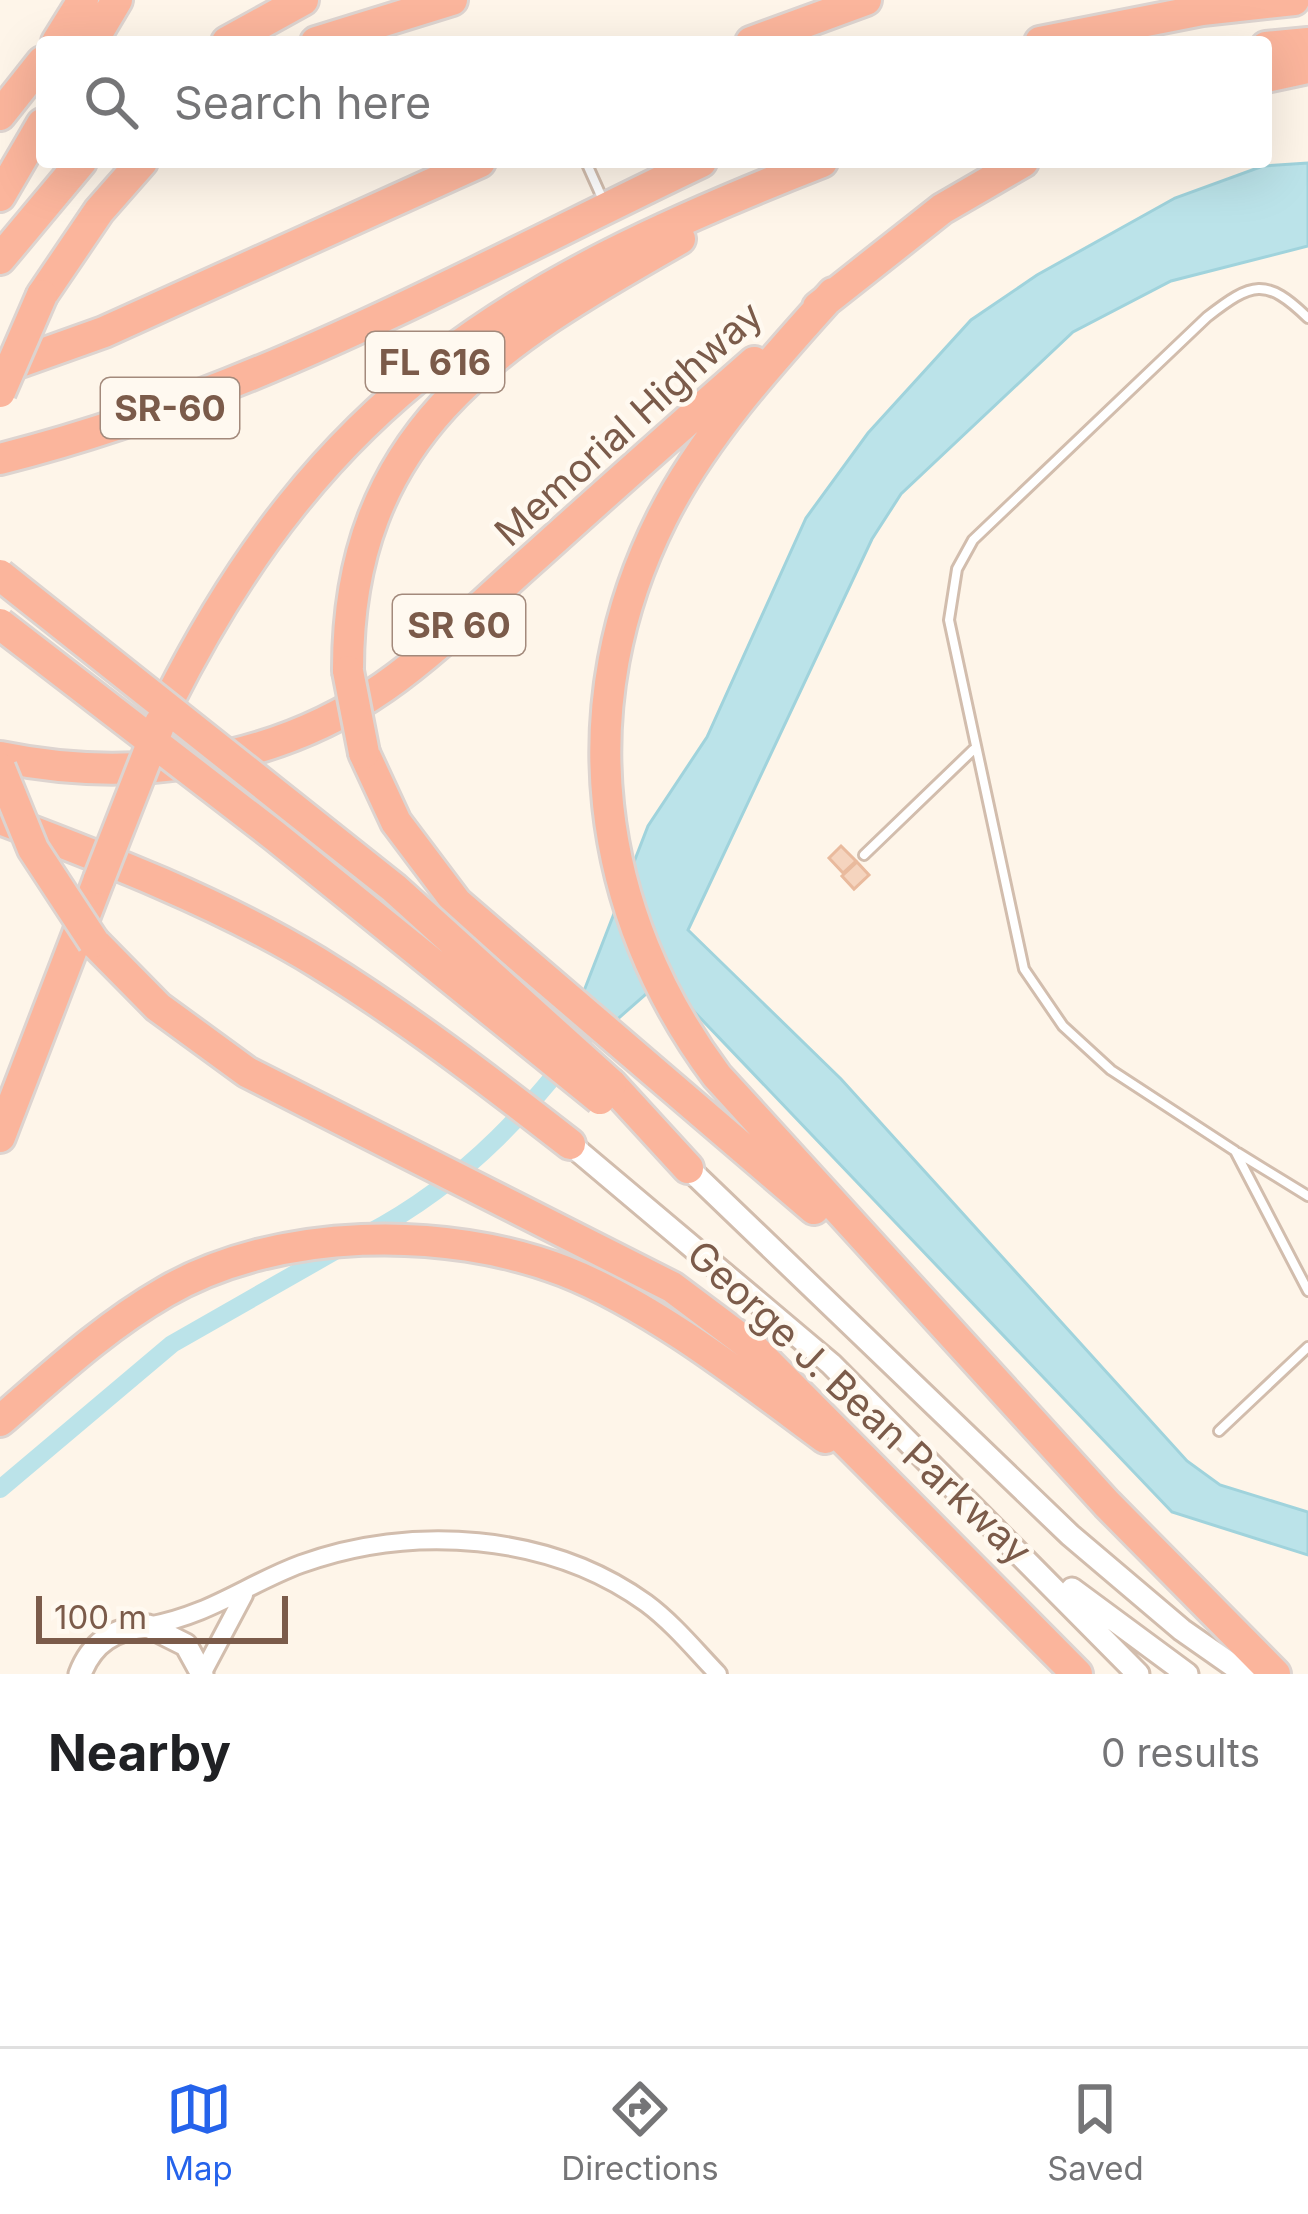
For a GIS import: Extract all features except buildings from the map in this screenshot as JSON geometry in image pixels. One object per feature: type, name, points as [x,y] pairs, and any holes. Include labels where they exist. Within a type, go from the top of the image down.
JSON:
[{"type":"highway","points":[[61,36],[83,0]]},
{"type":"highway","points":[[96,36],[117,0]]},
{"type":"highway","points":[[238,36],[303,0]]},
{"type":"highway","points":[[335,36],[452,0]]},
{"type":"highway","points":[[767,36],[866,0]]},
{"type":"highway","points":[[1070,36],[1202,10],[1294,0]]},
{"type":"highway","points":[[1272,46],[1308,43]]},
{"type":"highway","points":[[1272,76],[1308,68]]},
{"type":"highway","points":[[0,116],[36,70]]},
{"type":"highway","points":[[0,196],[36,134]]},
{"type":"highway","points":[[0,260],[76,168]]},
{"type":"highway","points":[[0,392],[42,295],[99,211],[137,168]]},
{"type":"highway","points":[[0,369],[209,287],[467,168]]},
{"type":"highway","name":"SR-60","points":[[0,459],[122,425],[264,373],[688,168]]},
{"type":"highway","name":"FL 616","points":[[0,1137],[167,702],[206,626],[279,516],[362,423],[472,334],[559,279],[695,212],[807,168]]},
{"type":"highway","points":[[811,168],[590,292],[503,348],[447,396],[398,460],[364,537],[351,595],[348,671],[352,713],[364,753],[389,808],[433,875],[559,992],[918,1301]]},
{"type":"highway","name":"Memorial Highway","points":[[0,757],[46,766],[162,768],[238,754],[340,714],[431,650],[833,293],[942,209],[1013,168]]},
{"type":"highway","points":[[833,293],[689,470],[633,583],[609,680],[604,743],[605,803],[621,886],[670,1009],[717,1076],[918,1301],[1158,1558],[1275,1674]]},
{"type":"highway","points":[[0,574],[394,888],[688,1168]]},
{"type":"highway","points":[[0,624],[605,1092]]},
{"type":"highway","points":[[0,768],[34,849],[72,914],[158,1007],[247,1072],[549,1220],[672,1287],[752,1347],[1077,1674]]},
{"type":"highway","points":[[0,819],[142,877],[314,960],[495,1085],[570,1144]]},
{"type":"highway","points":[[0,1421],[93,1340],[139,1309],[227,1264],[298,1249],[402,1239],[564,1271],[636,1310],[803,1422],[951,1544]]},
{"type":"street","name":"George J. Bean Parkway","points":[[570,1144],[744,1286],[994,1523],[1138,1674]]},
{"type":"street","name":"George J. Bean Parkway","points":[[688,1168],[1070,1535],[1241,1674]]},
{"type":"street","points":[[994,1523],[1053,1574],[1187,1674]]},
{"type":"street","points":[[80,1674],[91,1651],[107,1636],[245,1594],[298,1565],[358,1548],[434,1540],[506,1546],[572,1565],[627,1591],[660,1615],[718,1674]]},
{"type":"street","points":[[202,1674],[245,1594]]},
{"type":"street","points":[[148,1626],[186,1645],[202,1674]]},
{"type":"lane","points":[[589,168],[606,207]]},
{"type":"lane","points":[[1308,318],[1270,288],[1252,288],[1228,300],[973,540],[957,569],[949,620],[1024,969],[1063,1027],[1111,1070],[1308,1196]]},
{"type":"lane","points":[[864,855],[974,749]]},
{"type":"lane","points":[[1235,1151],[1308,1291]]},
{"type":"lane","points":[[1219,1431],[1308,1347]]},
{"type":"water","points":[[1308,163],[1308,246],[1171,281],[1073,332],[901,494],[872,539],[688,930],[841,1079],[1187,1461],[1220,1485],[1308,1512],[1308,1555],[1172,1512],[663,979],[604,1031],[582,996],[648,826],[707,737],[806,518],[868,433],[971,320],[1037,275],[1175,198],[1272,165]]},
{"type":"waterway","points":[[367,1234],[437,1190],[497,1138],[602,1014]]},
{"type":"waterway","points":[[0,1489],[172,1344],[342,1247]]}]
